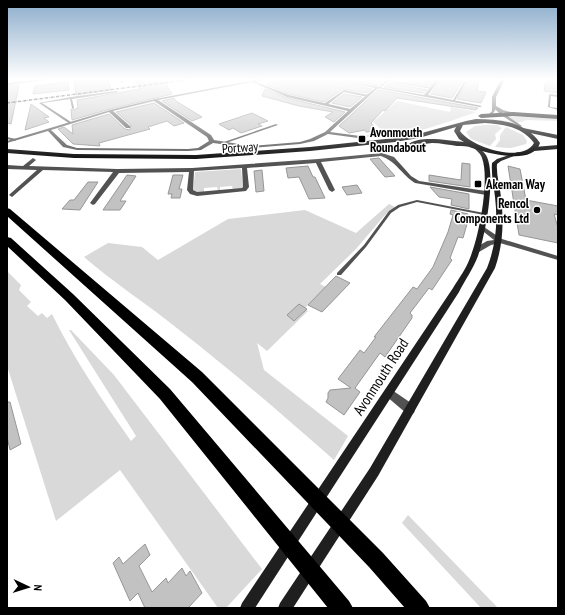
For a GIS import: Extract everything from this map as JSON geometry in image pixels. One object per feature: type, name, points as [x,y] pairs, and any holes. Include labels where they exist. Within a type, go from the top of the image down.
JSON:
[{"type":"highway","name":"Portway","points":[[7,151],[74,156],[196,157],[310,149],[388,141],[420,136],[460,125],[477,117],[491,114],[558,117]]},
{"type":"highway","points":[[468,122],[492,122],[558,137]]},
{"type":"highway","points":[[534,149],[537,143],[522,129],[521,124],[526,122],[558,123]]},
{"type":"highway","points":[[460,125],[458,128],[458,135],[474,146],[498,153],[520,153],[534,149],[558,147]]},
{"type":"highway","name":"Portway","points":[[7,158],[111,163],[184,163],[254,159],[432,142],[474,146]]},
{"type":"highway","points":[[7,211],[198,377],[376,560],[419,608]]},
{"type":"highway","points":[[7,240],[69,297],[165,394],[273,522],[342,608]]},
{"type":"main road","name":"Avonmouth Road","points":[[247,608],[456,290],[477,250],[484,214],[486,165],[483,155],[474,146]]},
{"type":"main road","points":[[285,608],[374,472],[491,268],[497,254],[500,241],[495,163],[499,160],[520,153]]},
{"type":"street","points":[[7,142],[123,108]]},
{"type":"street","points":[[167,108],[209,136],[212,141]]},
{"type":"street","points":[[341,108],[351,110]]},
{"type":"street","points":[[327,133],[354,108]]},
{"type":"street","points":[[491,114],[494,112],[495,108],[514,114]]},
{"type":"street","points":[[110,111],[128,127]]},
{"type":"street","name":"Portway","points":[[48,130],[65,146],[78,149],[188,150],[199,149],[212,141],[251,147],[300,143],[312,140],[327,133]]},
{"type":"street","points":[[327,133],[358,137]]},
{"type":"street","points":[[7,146],[15,140]]},
{"type":"street","name":"Portway","points":[[7,167],[118,171],[192,170],[318,161],[382,154],[392,158],[409,177],[417,182],[486,193]]},
{"type":"street","points":[[24,168],[33,160]]},
{"type":"street","points":[[318,161],[332,190]]},
{"type":"street","name":"Portway","points":[[192,170],[190,190],[192,193],[197,194],[244,190],[246,187],[244,167]]},
{"type":"street","points":[[12,195],[40,169]]},
{"type":"street","points":[[93,203],[118,171]]},
{"type":"street","points":[[481,227],[500,241],[558,258]]},
{"type":"street","points":[[477,250],[489,243],[500,241]]},
{"type":"street","points":[[389,393],[410,409]]},
{"type":"lane","points":[[47,108],[70,123]]},
{"type":"lane","points":[[495,108],[522,129]]},
{"type":"lane","points":[[222,143],[277,125]]},
{"type":"lane","points":[[7,138],[15,140]]},
{"type":"lane","points":[[340,274],[365,246],[390,212],[399,206],[417,201],[484,214]]},
{"type":"shaded area","points":[[389,108],[429,108],[450,112],[451,108],[454,108],[476,112],[419,131],[389,136],[359,136],[385,133],[373,122]]},
{"type":"shaded area","points":[[506,116],[558,119],[558,121],[527,120],[517,123]]},
{"type":"shaded area","points":[[497,125],[502,128],[495,134],[496,139],[490,146],[471,139],[466,132],[475,126]]},
{"type":"shaded area","points":[[506,127],[523,135],[527,141],[526,144],[511,148],[495,147],[500,140],[500,135]]},
{"type":"shaded area","points":[[241,169],[243,187],[241,189],[233,190],[232,186],[220,187],[220,191],[218,191],[217,187],[204,188],[204,192],[196,193],[193,191],[195,172]]},
{"type":"shaded area","points":[[389,204],[395,207],[384,216],[356,249],[320,284],[326,287],[304,309],[308,311],[267,351],[257,343],[264,370],[348,436],[334,460],[218,361],[84,257],[108,243],[142,247],[158,260],[228,219],[305,210],[356,233]]},
{"type":"shaded area","points":[[7,271],[21,285],[19,290],[31,302],[27,306],[38,316],[42,313],[47,318],[52,314],[89,379],[131,441],[136,436],[69,330],[71,330],[114,375],[262,569],[226,608],[218,608],[120,470],[56,521],[7,366]]},
{"type":"shaded area","points":[[408,515],[498,608],[481,608],[402,523]]},
{"type":"building","points":[[7,108],[14,108],[11,124],[7,123]]},
{"type":"building","points":[[30,108],[36,108],[49,117],[44,118],[49,122],[25,130]]},
{"type":"building","points":[[78,108],[115,108],[72,120],[71,109],[73,110]]},
{"type":"building","points":[[134,108],[161,108],[184,123],[174,126],[167,121],[148,127],[150,129],[99,143],[100,146],[73,144],[58,129],[64,127],[73,134],[72,125],[109,114],[125,129],[130,130],[131,125],[116,112]]},
{"type":"building","points":[[172,108],[187,108],[202,117],[192,121]]},
{"type":"building","points":[[309,108],[327,108],[345,112],[334,122],[325,117],[333,112]]},
{"type":"building","points":[[359,108],[388,108],[385,111],[383,110],[371,123],[378,131],[366,132],[365,130],[349,133],[339,126]]},
{"type":"building","points":[[461,108],[478,108],[476,110]]},
{"type":"building","points":[[252,113],[268,121],[258,124],[262,126],[241,133],[233,128],[229,130],[219,124]]},
{"type":"building","points":[[379,158],[395,176],[385,177],[370,159]]},
{"type":"building","points":[[462,163],[470,164],[470,187],[429,181],[429,175],[461,180]]},
{"type":"building","points":[[308,166],[325,198],[309,199],[299,177],[288,178],[286,168]]},
{"type":"building","points":[[508,166],[520,169],[526,200],[558,206],[558,215],[554,214],[558,228],[558,243],[519,235]]},
{"type":"building","points":[[262,170],[264,191],[256,192],[254,171]]},
{"type":"building","points":[[127,175],[136,176],[120,201],[126,201],[120,210],[103,210]]},
{"type":"building","points":[[173,175],[183,175],[179,189],[182,189],[180,198],[171,198],[172,194],[168,194]]},
{"type":"building","points":[[88,182],[98,182],[80,210],[62,209],[70,200],[74,200]]},
{"type":"building","points":[[357,185],[362,193],[347,195],[342,187]]},
{"type":"building","points":[[430,187],[469,194],[469,209],[451,205],[452,199],[439,197]]},
{"type":"building","points":[[451,210],[468,214],[463,238],[458,237],[450,258],[452,260],[432,290],[429,288],[410,313],[412,318],[385,357],[380,353],[355,388],[360,392],[344,415],[326,402],[328,393],[330,390],[351,388],[338,379],[360,350],[364,353],[376,337],[374,337],[413,287],[417,289],[433,267],[448,232],[453,215],[450,214]]},
{"type":"building","points":[[336,276],[350,283],[322,312],[308,305]]},
{"type":"building","points":[[299,304],[307,309],[294,321],[287,315]]},
{"type":"building","points":[[7,402],[10,402],[21,444],[10,450],[7,437]]},
{"type":"building","points":[[145,544],[150,555],[139,566],[152,592],[166,578],[168,583],[182,568],[186,576],[190,571],[202,593],[188,608],[145,608],[138,593],[130,601],[113,563],[119,557],[123,564]]},
{"type":"place","name":"Avonmouth Roundabout","points":[[362,139]]},
{"type":"place","name":"Akeman Way","points":[[478,184]]},
{"type":"place","name":"Rencol Components Ltd","points":[[537,210]]}]
